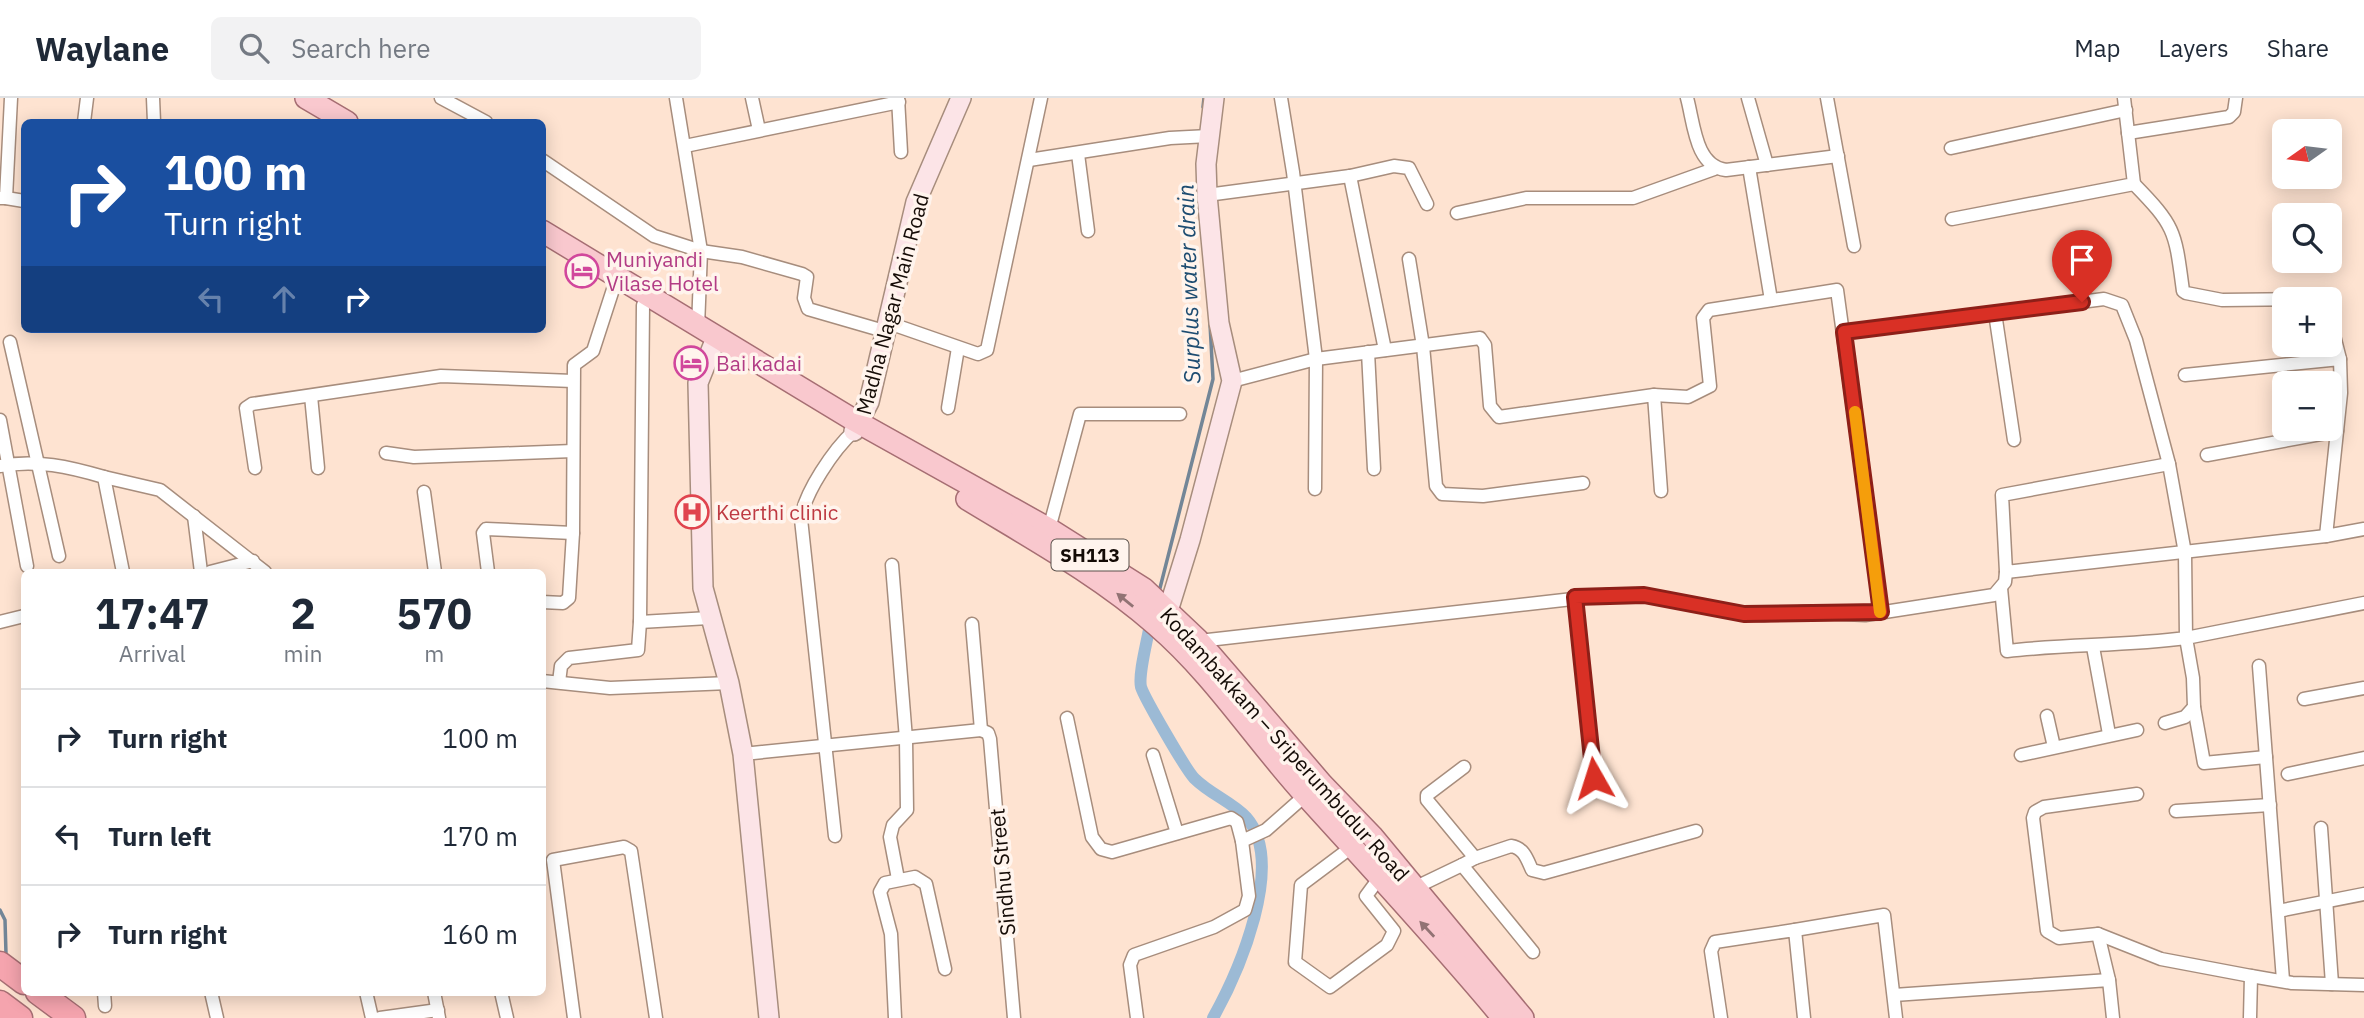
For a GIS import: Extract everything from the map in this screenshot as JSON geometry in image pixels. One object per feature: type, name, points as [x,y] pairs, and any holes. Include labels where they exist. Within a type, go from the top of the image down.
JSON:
[{"type":"highway","points":[[0,964],[21,980]]},
{"type":"highway","points":[[43,996],[73,1018]]},
{"type":"highway","points":[[0,1003],[20,1018]]},
{"type":"main road","points":[[314,99],[343,119]]},
{"type":"main road","points":[[314,99],[359,119]]},
{"type":"main road","name":"Kodambakkam – Sriperumbudur Road","points":[[546,234],[616,283],[704,338]]},
{"type":"main road","name":"Kodambakkam – Sriperumbudur Road","points":[[546,245],[616,283],[643,305],[857,427],[1049,529],[1144,589],[1163,619],[1232,704],[1313,790],[1372,836],[1405,892],[1503,1018]]},
{"type":"main road","name":"Kodambakkam – Sriperumbudur Road","points":[[857,427],[1117,593],[1199,641],[1353,846],[1380,877],[1405,892],[1523,1018]]},
{"type":"street","points":[[10,98],[3,198],[21,201]]},
{"type":"street","points":[[84,119],[87,98]]},
{"type":"street","points":[[153,98],[154,119]]},
{"type":"street","points":[[441,98],[480,119]]},
{"type":"street","points":[[676,98],[701,251],[704,338],[698,383],[703,588],[709,618],[729,683],[743,754],[769,1018]]},
{"type":"street","points":[[752,98],[759,130]]},
{"type":"street","name":"Madha Nagar Main Road","points":[[857,427],[869,402],[916,202],[961,98]]},
{"type":"street","points":[[546,163],[641,228],[701,251],[742,257],[802,274],[807,277],[804,298],[808,309],[885,326],[978,354],[989,346],[1041,98]]},
{"type":"street","points":[[1163,619],[1232,381],[1218,310],[1203,136],[1214,98]]},
{"type":"street","points":[[1281,98],[1316,359],[1315,489]]},
{"type":"street","points":[[1687,98],[1702,153],[1706,162],[1714,169]]},
{"type":"street","points":[[1748,98],[1767,164]]},
{"type":"street","points":[[1827,98],[1854,246]]},
{"type":"street","points":[[2128,132],[2229,117],[2234,112],[2236,98]]},
{"type":"street","points":[[685,146],[898,100],[901,152]]},
{"type":"street","points":[[1951,148],[2125,104],[2134,184],[2160,211],[2173,231],[2186,293],[2236,301],[2272,300]]},
{"type":"street","points":[[1029,160],[1203,136]]},
{"type":"street","points":[[1078,155],[1088,231]]},
{"type":"street","points":[[1457,213],[1526,198],[1633,198],[1714,169],[1838,156]]},
{"type":"street","points":[[1207,195],[1406,167],[1427,204]]},
{"type":"street","points":[[1749,167],[1771,300]]},
{"type":"street","points":[[1350,176],[1385,350]]},
{"type":"street","points":[[1952,219],[2134,184]]},
{"type":"street","points":[[1409,259],[1423,346],[1436,486],[1441,494],[1483,496],[1583,483]]},
{"type":"street","points":[[546,602],[563,603],[569,598],[573,534],[574,365],[593,351],[616,283]]},
{"type":"street","points":[[1232,381],[1316,359],[1476,338],[1484,340],[1490,406],[1499,417],[1654,395],[1688,397],[1710,386],[1704,313],[1715,308],[1837,290],[1881,612]]},
{"type":"street","points":[[1844,332],[2104,299],[2122,305],[2136,340],[2169,464],[2185,553],[2186,638],[2204,763],[2266,757]]},
{"type":"street","points":[[559,682],[561,666],[569,658],[638,650],[641,642],[643,305]]},
{"type":"street","points":[[1995,313],[2014,440]]},
{"type":"street","points":[[10,342],[59,556]]},
{"type":"street","points":[[948,408],[958,348]]},
{"type":"street","points":[[1368,352],[1374,469]]},
{"type":"street","points":[[2185,374],[2340,359],[2340,371]]},
{"type":"street","points":[[256,468],[246,408],[252,404],[441,376],[573,381]]},
{"type":"street","points":[[1654,395],[1661,491]]},
{"type":"street","points":[[311,396],[318,468]]},
{"type":"street","points":[[1049,529],[1080,414],[1180,414]]},
{"type":"street","points":[[0,420],[4,465],[27,566]]},
{"type":"street","points":[[835,836],[801,519],[803,503],[840,445],[857,427]]},
{"type":"street","points":[[2207,455],[2283,441]]},
{"type":"street","points":[[2326,536],[2336,441]]},
{"type":"street","points":[[386,453],[414,457],[573,451]]},
{"type":"street","points":[[4,465],[37,463],[71,467],[160,490],[262,569]]},
{"type":"street","points":[[1199,641],[1575,597],[1644,595],[1744,614],[1881,612],[1994,595],[2001,587],[2006,572],[2002,495],[2169,464]]},
{"type":"street","points":[[104,477],[122,569]]},
{"type":"street","points":[[424,492],[435,569]]},
{"type":"street","points":[[194,516],[201,569]]},
{"type":"street","points":[[488,569],[483,533],[486,529],[573,534]]},
{"type":"street","points":[[2006,572],[2185,553],[2364,529]]},
{"type":"street","points":[[222,569],[253,561]]},
{"type":"street","points":[[892,565],[906,739],[907,810],[893,825],[890,837],[898,878]]},
{"type":"street","points":[[2001,587],[2007,651],[2048,647],[2093,648],[2186,638],[2364,603]]},
{"type":"street","points":[[1575,597],[1594,778]]},
{"type":"street","points":[[0,622],[21,617]]},
{"type":"street","points":[[640,622],[709,618]]},
{"type":"street","name":"Sindhu Street","points":[[972,624],[981,730],[988,733],[990,739],[1014,1018]]},
{"type":"street","points":[[2093,648],[2109,734]]},
{"type":"street","points":[[2259,666],[2283,980]]},
{"type":"street","points":[[546,681],[610,688],[729,683]]},
{"type":"street","points":[[2304,699],[2364,688]]},
{"type":"street","points":[[2165,723],[2185,717],[2194,707]]},
{"type":"street","points":[[2046,716],[2054,747]]},
{"type":"street","points":[[1067,718],[1096,846],[1112,852],[1231,818],[1237,822],[1245,839],[1249,896],[1245,909],[1214,927],[1134,955],[1130,965],[1137,1018]]},
{"type":"street","points":[[743,754],[981,730]]},
{"type":"street","points":[[2021,755],[2137,730]]},
{"type":"street","points":[[1153,755],[1177,833]]},
{"type":"street","points":[[2288,774],[2364,758]]},
{"type":"street","points":[[1464,767],[1426,798],[1475,858]]},
{"type":"street","points":[[1245,839],[1266,830],[1313,790]]},
{"type":"street","points":[[2137,794],[2038,808],[2033,818],[2047,931],[2059,938],[2098,934],[2161,959],[2251,975],[2283,980],[2364,985]]},
{"type":"street","points":[[2176,811],[2270,805]]},
{"type":"street","points":[[2320,828],[2332,984]]},
{"type":"street","points":[[1405,892],[1475,858],[1511,846],[1524,853],[1532,870],[1544,873],[1696,831]]},
{"type":"street","points":[[1353,846],[1301,885],[1295,962],[1330,987],[1387,945],[1392,937],[1394,931],[1389,922],[1366,896],[1380,877]]},
{"type":"street","points":[[574,1018],[553,860],[624,847],[631,851],[656,1018]]},
{"type":"street","points":[[1462,865],[1533,952]]},
{"type":"street","points":[[895,1018],[891,934],[880,892],[885,883],[898,878],[915,877],[926,884],[944,969]]},
{"type":"street","points":[[2278,911],[2364,894]]},
{"type":"street","points":[[1721,1018],[1711,951],[1715,942],[1884,915],[1896,1018]]},
{"type":"street","points":[[1795,930],[1804,1018]]},
{"type":"street","points":[[2098,934],[2109,980],[2113,1018]]},
{"type":"street","points":[[2250,1018],[2251,975]]},
{"type":"street","points":[[1894,995],[2109,980]]},
{"type":"street","points":[[104,996],[105,1006]]},
{"type":"street","points":[[212,996],[217,1018]]},
{"type":"street","points":[[367,996],[372,1018]]},
{"type":"street","points":[[380,1018],[439,1014],[436,996]]},
{"type":"street","points":[[503,996],[508,1018]]},
{"type":"waterway","name":"Surplus water drain","points":[[1203,107],[1204,98]]},
{"type":"waterway","name":"Surplus water drain","points":[[1160,588],[1213,379],[1210,324]]},
{"type":"waterway","points":[[1150,624],[1141,674],[1144,694],[1195,779],[1246,817],[1257,837],[1262,861],[1260,889],[1245,947],[1213,1018]]},
{"type":"waterway","points":[[0,910],[5,920],[6,954]]},
{"type":"slow traffic","points":[[1855,412],[1880,612]]},
{"type":"place","name":"Muniyandi Vilase Hotel","points":[[582,271]]},
{"type":"place","name":"Bai kadai","points":[[691,363]]},
{"type":"place","name":"Keerthi clinic","points":[[692,512]]},
{"type":"route","points":[[1594,778],[1575,597],[1644,595],[1744,614],[1764,615],[1804,612],[1865,615],[1881,612],[1844,332],[2082,302]]}]
